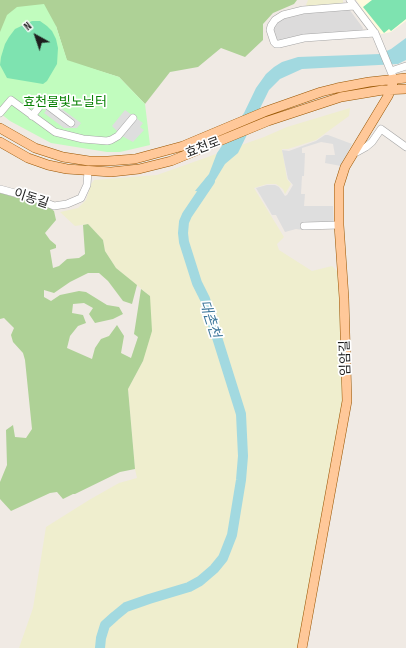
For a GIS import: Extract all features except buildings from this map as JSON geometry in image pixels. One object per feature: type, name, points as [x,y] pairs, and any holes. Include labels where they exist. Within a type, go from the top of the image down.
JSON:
[{"type":"main road","points":[[392,73],[406,78]]},
{"type":"main road","name":"임암길","points":[[302,648],[347,401],[344,298],[339,225],[339,186],[345,167],[353,152],[392,89],[392,73]]},
{"type":"main road","name":"효천로","points":[[0,128],[35,148],[63,157],[89,161],[135,159],[183,146],[264,112],[337,88],[392,73]]},
{"type":"main road","name":"효천로","points":[[0,142],[28,158],[55,166],[88,171],[111,172],[139,169],[171,161],[256,127],[341,97],[406,88]]},
{"type":"main road","points":[[366,93],[375,97],[378,102],[378,112]]},
{"type":"street","points":[[375,33],[304,38],[276,44],[270,30],[275,20],[283,15],[303,10],[352,3],[375,33],[392,73],[406,66]]},
{"type":"street","points":[[0,113],[11,100],[50,129],[60,134],[83,139],[107,141],[118,136],[133,118]]},
{"type":"street","points":[[32,116],[43,102],[71,123]]},
{"type":"street","points":[[353,152],[357,152],[366,147],[372,142],[381,129],[406,147]]},
{"type":"street","name":"이동길","points":[[0,189],[37,199],[54,206],[67,204],[81,198],[87,185],[88,171]]},
{"type":"street","points":[[304,226],[339,225]]},
{"type":"shaded area","points":[[356,0],[406,0],[406,21],[391,32],[381,34]]},
{"type":"shaded area","points":[[349,9],[363,28],[361,33],[275,41],[271,29],[278,20],[305,12]]},
{"type":"shaded area","points":[[44,96],[81,123],[77,128],[64,128],[44,113],[46,111],[44,108],[34,110]]},
{"type":"shaded area","points":[[125,110],[143,123],[140,127],[144,130],[133,142],[122,136],[112,126]]},
{"type":"shaded area","points":[[325,135],[352,144],[341,166],[325,163],[326,155],[335,155],[333,144],[321,142],[302,148],[302,153],[305,153],[304,176],[302,176],[301,194],[305,194],[304,206],[333,206],[334,227],[303,230],[296,229],[285,232],[276,215],[272,215],[256,188],[267,185],[275,185],[279,187],[285,196],[287,195],[293,185],[288,179],[282,150],[289,151],[316,141]]},
{"type":"green space","points":[[0,0],[297,0],[294,4],[273,13],[263,24],[263,40],[245,57],[221,48],[198,67],[170,72],[145,104],[119,77],[67,61],[56,26],[0,32]]},
{"type":"green space","points":[[308,0],[343,0],[343,3],[342,5],[309,8],[306,5]]},
{"type":"green space","points":[[372,0],[406,0],[406,19],[391,31],[389,29],[384,33],[363,7]]},
{"type":"green space","name":"효천물빛노닐터","points":[[44,4],[56,26],[67,60],[119,77],[145,104],[150,145],[120,152],[107,152],[51,143],[10,121],[0,113],[0,32],[7,15],[17,7]]},
{"type":"green space","points":[[32,21],[40,21],[52,31],[58,48],[57,64],[47,81],[43,84],[7,78],[0,65],[5,44],[9,37],[15,29]]},
{"type":"green space","points":[[350,108],[349,116],[316,140],[288,149],[282,149],[287,179],[291,184],[285,194],[283,189],[276,184],[267,184],[254,188],[284,237],[277,244],[279,250],[312,271],[332,266],[338,272],[344,400],[334,444],[298,648],[19,648],[33,608],[46,527],[119,483],[137,478],[128,389],[143,361],[150,296],[116,268],[105,251],[103,240],[88,224],[75,226],[60,212],[78,208],[86,200],[91,184],[94,180],[157,175],[264,137],[287,127]]},
{"type":"green space","points":[[0,193],[47,206],[54,211],[56,220],[45,233],[56,245],[56,248],[50,250],[53,268],[59,266],[67,259],[79,258],[85,254],[83,225],[88,224],[103,240],[105,251],[116,268],[137,285],[132,304],[123,301],[108,281],[99,273],[88,273],[70,282],[54,293],[44,290],[44,297],[51,301],[60,295],[79,291],[86,292],[107,305],[119,307],[123,314],[113,319],[95,323],[89,314],[93,308],[84,303],[73,304],[72,313],[83,315],[86,323],[78,326],[70,336],[67,348],[92,359],[95,348],[101,339],[109,336],[117,325],[124,336],[121,353],[131,358],[138,337],[134,334],[141,289],[150,296],[152,331],[143,361],[128,389],[135,469],[120,472],[63,499],[57,492],[50,493],[11,511],[0,499],[0,482],[7,465],[6,430],[13,425],[15,437],[26,438],[32,429],[23,353],[13,342],[11,335],[14,328],[4,318],[0,319]]},
{"type":"water","points":[[406,38],[406,60],[398,64],[302,69],[280,79],[269,90],[238,153],[225,164],[208,192],[195,191],[209,174],[217,153],[244,113],[256,88],[266,74],[274,67],[282,62],[298,57],[380,54],[391,49]]},
{"type":"waterway","name":"대촌천","points":[[100,648],[105,625],[115,616],[126,607],[189,587],[200,581],[214,569],[223,558],[232,535],[241,480],[243,456],[241,414],[205,299],[197,283],[184,242],[183,233],[184,222],[187,215],[210,181]]}]
